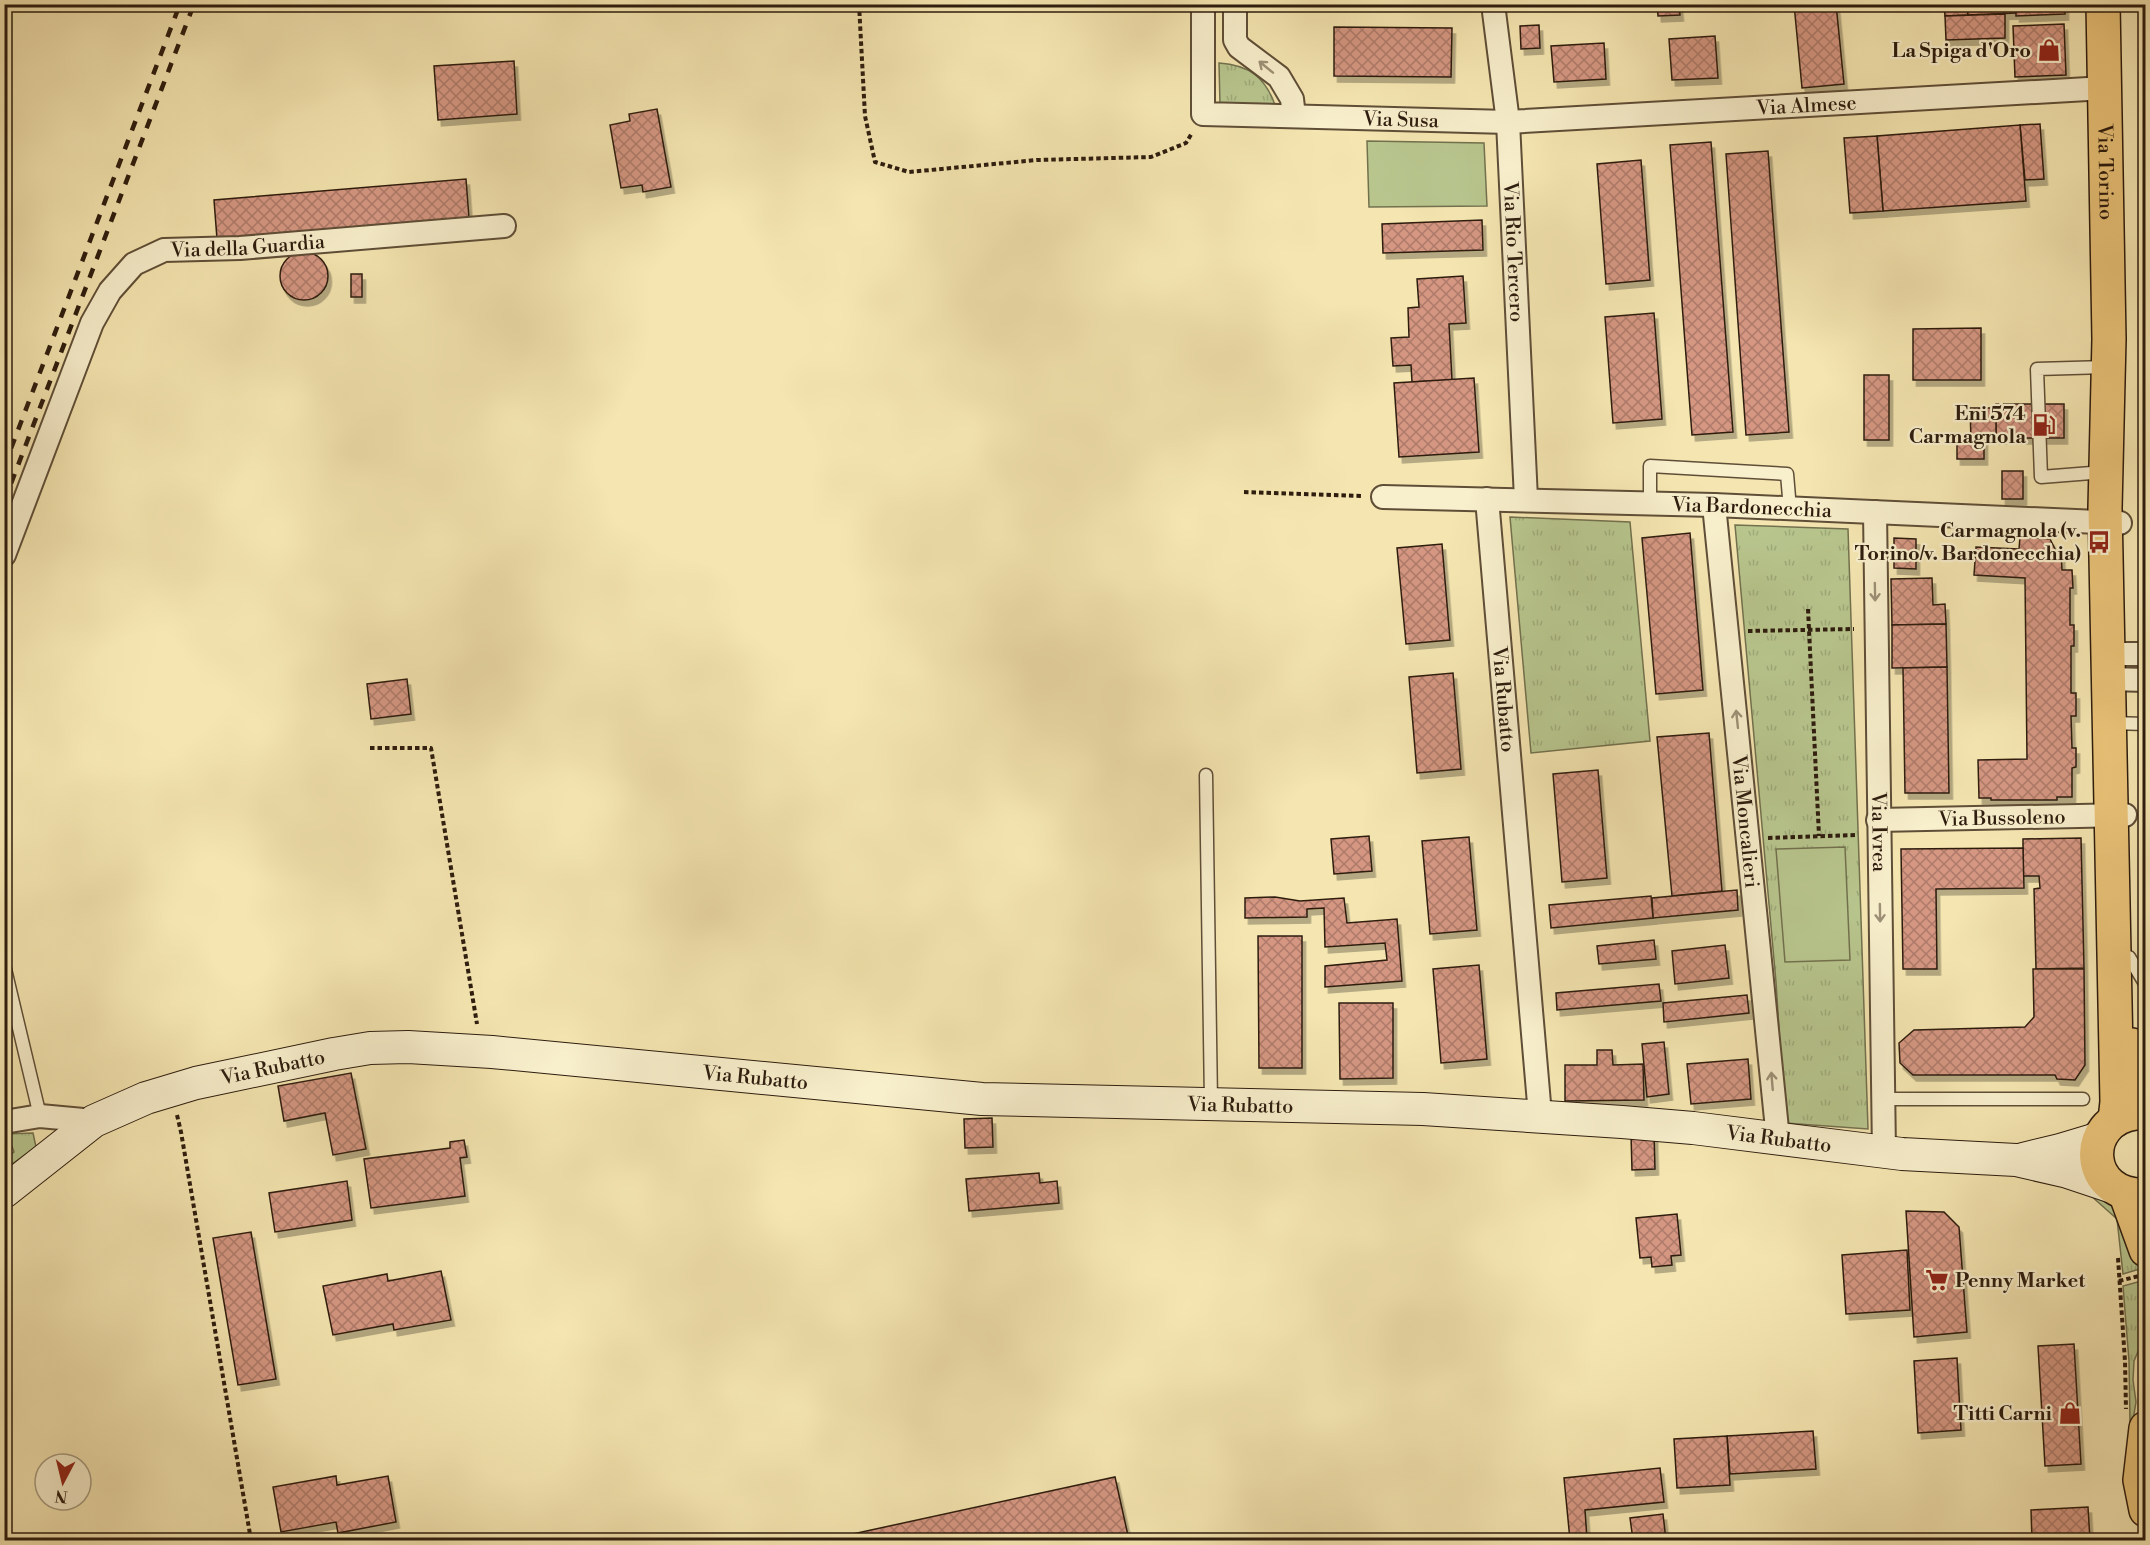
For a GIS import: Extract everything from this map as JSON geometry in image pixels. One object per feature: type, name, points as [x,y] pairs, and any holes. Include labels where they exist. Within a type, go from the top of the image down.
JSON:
[{"type":"main road","name":"Via Torino","points":[[2103,4],[2112,472],[2126,667],[2127,723],[2119,815]]},
{"type":"main road","points":[[2119,815],[2129,957],[2132,1050],[2140,1094],[2145,1103]]},
{"type":"main road","points":[[2119,815],[2117,1102],[2120,1124],[2097,1150],[2097,1163],[2102,1176],[2127,1192],[2131,1250]]},
{"type":"main road","points":[[2145,1432],[2140,1480],[2145,1510]]},
{"type":"street","points":[[1203,4],[1203,114]]},
{"type":"street","points":[[1235,4],[1235,40],[1239,47],[1279,77],[1292,99],[1294,116]]},
{"type":"street","name":"Via Rio Tercero","points":[[1493,4],[1508,122],[1526,499]]},
{"type":"street","name":"Via Almese","points":[[1508,122],[2105,88]]},
{"type":"street","name":"Via Susa","points":[[1203,114],[1508,122]]},
{"type":"street","name":"Via della Guardia","points":[[4,555],[92,323],[110,291],[134,264],[164,250],[240,248],[504,226]]},
{"type":"street","name":"Via Bardonecchia","points":[[1383,497],[1714,505],[2114,523]]},
{"type":"street","name":"Via Rubatto","points":[[1487,499],[1540,1115]]},
{"type":"street","name":"Via Moncalieri","points":[[1714,505],[1778,1139]]},
{"type":"street","name":"Via Ivrea","points":[[1875,512],[1884,1152]]},
{"type":"street","name":"Via Bussoleno","points":[[1878,827],[2119,815]]},
{"type":"street","name":"Via Rubatto","points":[[4,1192],[93,1121],[118,1108],[196,1083],[334,1054],[370,1048],[408,1047],[482,1051],[982,1099],[1423,1109],[1540,1115],[1693,1128],[1884,1152],[2016,1160]]},
{"type":"street","points":[[4,1122],[40,1116],[93,1121]]},
{"type":"street","points":[[2016,1160],[2060,1150],[2120,1124]]},
{"type":"street","points":[[2016,1160],[2068,1172],[2127,1192]]},
{"type":"lane","points":[[2109,358],[2037,369],[2041,477],[2112,472]]},
{"type":"lane","points":[[1650,503],[1650,466],[1787,474],[1790,509]]},
{"type":"lane","points":[[1206,775],[1211,1104]]},
{"type":"lane","points":[[2129,957],[2145,985]]},
{"type":"lane","points":[[4,965],[40,1116]]},
{"type":"lane","points":[[1884,1099],[2083,1099]]},
{"type":"path","points":[[859,4],[865,116],[875,162],[909,172],[1037,160],[1151,157],[1186,143],[1203,114]]},
{"type":"path","points":[[2141,4],[2145,206]]},
{"type":"path","points":[[1244,492],[1383,497]]},
{"type":"path","points":[[1808,609],[1818,836]]},
{"type":"path","points":[[1727,632],[1876,628]]},
{"type":"path","points":[[370,748],[431,748],[482,1051]]},
{"type":"path","points":[[1749,838],[1818,836],[1878,827]]},
{"type":"path","points":[[170,1091],[181,1132],[251,1540]]},
{"type":"path","points":[[2131,1250],[2119,1281],[2125,1361],[2126,1431],[2145,1432]]},
{"type":"path","points":[[2119,1281],[2145,1274]]},
{"type":"green space","points":[[1219,63],[1239,66],[1254,74],[1266,87],[1275,105],[1220,105]]},
{"type":"green space","points":[[1367,141],[1484,143],[1487,206],[1369,207]]},
{"type":"green space","points":[[1510,517],[1630,522],[1650,741],[1531,753]]},
{"type":"green space","points":[[1735,525],[1848,529],[1868,1129],[1785,1123],[1776,982]]},
{"type":"green space","points":[[1845,847],[1850,960],[1785,962],[1776,849]]},
{"type":"green space","points":[[33,1133],[36,1147],[5,1169],[5,1159],[14,1152],[10,1141],[5,1141],[5,1134]]},
{"type":"green space","points":[[2090,1190],[2115,1206],[2136,1247],[2143,1268],[2123,1274],[2117,1219],[2089,1194]]},
{"type":"green space","points":[[2145,1280],[2145,1335],[2134,1361],[2133,1380],[2136,1402],[2132,1426],[2130,1424],[2129,1361],[2123,1286]]},
{"type":"building","points":[[1657,4],[1679,4],[1680,15],[1658,16]]},
{"type":"building","points":[[1794,4],[1836,4],[1844,84],[1802,88]]},
{"type":"building","points":[[1944,4],[1967,4],[1968,15],[1945,16]]},
{"type":"building","points":[[1967,4],[2016,4],[2016,13],[1968,15]]},
{"type":"building","points":[[2016,4],[2065,4],[2065,14],[2016,16]]},
{"type":"building","points":[[2005,14],[2005,38],[1946,40],[1945,16]]},
{"type":"building","points":[[2064,24],[2066,75],[2015,77],[2013,26]]},
{"type":"building","points":[[1539,25],[1540,48],[1521,49],[1520,26]]},
{"type":"building","points":[[1334,27],[1452,28],[1451,77],[1334,76]]},
{"type":"building","points":[[1715,36],[1718,78],[1672,80],[1669,39]]},
{"type":"building","points":[[1604,43],[1606,79],[1554,82],[1551,46]]},
{"type":"building","points":[[514,61],[517,114],[438,120],[434,66]]},
{"type":"building","points":[[657,109],[671,187],[643,192],[642,185],[621,188],[610,125],[630,121],[629,114]]},
{"type":"building","points":[[2040,124],[2044,179],[2025,180],[2020,125]]},
{"type":"building","points":[[2020,125],[2026,201],[1883,211],[1877,136]]},
{"type":"building","points":[[1877,136],[1883,211],[1850,213],[1844,138]]},
{"type":"building","points":[[1711,142],[1733,432],[1692,435],[1670,145]]},
{"type":"building","points":[[1768,151],[1789,432],[1746,435],[1726,154]]},
{"type":"building","points":[[1641,160],[1650,280],[1606,284],[1597,164]]},
{"type":"building","points":[[466,179],[469,218],[217,239],[214,200]]},
{"type":"building","points":[[1482,220],[1483,250],[1383,253],[1382,224]]},
{"type":"building","points":[[304,252],[321,259],[328,276],[321,293],[304,300],[287,293],[280,276],[287,259]]},
{"type":"building","points":[[351,274],[362,274],[362,297],[351,297]]},
{"type":"building","points":[[1463,276],[1466,323],[1449,324],[1452,380],[1412,382],[1411,365],[1393,366],[1391,338],[1409,337],[1408,308],[1419,307],[1417,279]]},
{"type":"building","points":[[1654,313],[1662,419],[1613,423],[1605,317]]},
{"type":"building","points":[[1981,328],[1981,380],[1913,380],[1913,329]]},
{"type":"building","points":[[1864,375],[1889,375],[1889,440],[1864,440]]},
{"type":"building","points":[[1474,378],[1479,452],[1399,457],[1394,383]]},
{"type":"building","points":[[1996,404],[2064,404],[2064,438],[1996,438]]},
{"type":"building","points":[[1970,408],[1996,408],[1996,434],[1984,434],[1984,440],[1971,440]]},
{"type":"building","points":[[1984,440],[1984,459],[1957,459],[1957,441]]},
{"type":"building","points":[[2002,471],[2023,471],[2023,499],[2002,499]]},
{"type":"building","points":[[1690,533],[1703,690],[1656,694],[1642,538]]},
{"type":"building","points":[[2020,537],[2050,539],[2056,551],[2061,552],[2062,570],[2072,570],[2070,625],[2074,625],[2074,646],[2071,646],[2071,693],[2076,693],[2076,716],[2071,716],[2072,748],[2076,748],[2076,767],[2072,768],[2072,797],[2057,797],[2057,800],[1979,798],[1978,760],[2027,759],[2025,578],[1974,575],[1976,547],[2019,549]]},
{"type":"building","points":[[1894,538],[1916,539],[1916,569],[1894,568]]},
{"type":"building","points":[[1442,544],[1450,640],[1406,644],[1397,548]]},
{"type":"building","points":[[1932,578],[1933,605],[1945,604],[1946,624],[1892,625],[1891,579]]},
{"type":"building","points":[[1946,624],[1947,667],[1892,668],[1892,625]]},
{"type":"building","points":[[1947,667],[1949,793],[1905,793],[1903,668]]},
{"type":"building","points":[[1453,673],[1461,769],[1417,773],[1409,677]]},
{"type":"building","points":[[407,679],[411,714],[371,719],[367,684]]},
{"type":"building","points":[[1709,733],[1722,891],[1672,896],[1657,737]]},
{"type":"building","points":[[1598,770],[1607,878],[1562,882],[1553,774]]},
{"type":"building","points":[[1369,836],[1372,871],[1334,874],[1331,839]]},
{"type":"building","points":[[1469,837],[1477,930],[1430,934],[1422,841]]},
{"type":"building","points":[[2081,838],[2084,968],[2036,969],[2034,889],[2040,888],[2039,876],[2023,876],[2023,839]]},
{"type":"building","points":[[2023,848],[2024,888],[1936,889],[1937,969],[1903,969],[1901,849]]},
{"type":"building","points":[[1737,890],[1738,910],[1653,918],[1652,898]]},
{"type":"building","points":[[1651,896],[1653,918],[1551,928],[1549,905]]},
{"type":"building","points":[[1275,897],[1300,901],[1344,898],[1347,923],[1397,919],[1402,981],[1325,987],[1325,966],[1387,960],[1385,943],[1325,947],[1324,908],[1307,909],[1307,917],[1245,918],[1245,898]]},
{"type":"building","points":[[1258,936],[1302,936],[1302,1068],[1259,1068]]},
{"type":"building","points":[[1654,940],[1656,959],[1599,964],[1597,946]]},
{"type":"building","points":[[1725,945],[1729,978],[1675,984],[1672,951]]},
{"type":"building","points":[[1479,965],[1487,1059],[1441,1063],[1433,969]]},
{"type":"building","points":[[2033,969],[2084,969],[2085,1065],[2075,1080],[2057,1079],[2055,1075],[1913,1075],[1900,1063],[1899,1043],[1914,1030],[2025,1027],[2034,1017]]},
{"type":"building","points":[[1659,984],[1661,1001],[1557,1010],[1556,993]]},
{"type":"building","points":[[1747,995],[1749,1013],[1664,1022],[1663,1003]]},
{"type":"building","points":[[1339,1003],[1393,1003],[1393,1078],[1340,1079]]},
{"type":"building","points":[[1664,1042],[1669,1094],[1647,1097],[1642,1044]]},
{"type":"building","points":[[1597,1050],[1612,1050],[1613,1065],[1643,1064],[1644,1100],[1565,1101],[1565,1065],[1597,1065]]},
{"type":"building","points":[[1748,1059],[1751,1099],[1691,1104],[1687,1064]]},
{"type":"building","points":[[351,1073],[366,1149],[333,1155],[325,1113],[284,1121],[278,1086]]},
{"type":"building","points":[[992,1118],[993,1147],[965,1148],[964,1119]]},
{"type":"building","points":[[1654,1133],[1655,1169],[1632,1170],[1631,1134]]},
{"type":"building","points":[[464,1140],[467,1157],[460,1158],[465,1196],[371,1208],[364,1159],[450,1148],[450,1142]]},
{"type":"building","points":[[1039,1173],[1040,1183],[1057,1181],[1059,1203],[969,1211],[966,1179]]},
{"type":"building","points":[[347,1181],[352,1220],[275,1232],[269,1193]]},
{"type":"building","name":"Penny Market","points":[[1906,1211],[1944,1212],[1959,1227],[1967,1332],[1914,1337]]},
{"type":"building","points":[[1677,1214],[1681,1255],[1671,1256],[1672,1265],[1652,1267],[1651,1257],[1640,1258],[1636,1218]]},
{"type":"building","points":[[251,1232],[276,1379],[238,1385],[213,1238]]},
{"type":"building","points":[[1907,1250],[1910,1310],[1846,1314],[1842,1255]]},
{"type":"building","points":[[441,1271],[451,1320],[394,1330],[393,1324],[333,1335],[323,1286],[387,1274],[388,1281]]},
{"type":"building","points":[[2074,1344],[2081,1464],[2045,1466],[2038,1346]]},
{"type":"building","points":[[1957,1358],[1961,1430],[1918,1433],[1914,1361]]},
{"type":"building","points":[[1813,1431],[1816,1469],[1730,1474],[1727,1436]]},
{"type":"building","points":[[1727,1436],[1730,1485],[1677,1488],[1674,1439]]},
{"type":"building","points":[[1660,1468],[1664,1502],[1585,1510],[1587,1539],[1570,1540],[1564,1478]]},
{"type":"building","points":[[336,1476],[337,1485],[388,1476],[396,1522],[338,1533],[336,1522],[281,1532],[273,1487]]},
{"type":"building","points":[[1115,1477],[1129,1540],[825,1540]]},
{"type":"building","points":[[2088,1507],[2090,1540],[2032,1540],[2031,1510]]},
{"type":"building","points":[[1663,1514],[1666,1540],[1633,1540],[1630,1518]]},
{"type":"railway","points":[[4,467],[180,4]]},
{"type":"railway","points":[[4,502],[194,4]]},
{"type":"place","name":"La Spiga d'Oro","points":[[2049,50]]},
{"type":"place","name":"Eni 574 Carmagnola","points":[[2044,425]]},
{"type":"place","name":"Carmagnola (v. Torino/v. Bardonecchia)","points":[[2099,542]]},
{"type":"place","name":"Penny Market","points":[[1937,1280]]},
{"type":"place","name":"Titti Carni","points":[[2070,1413]]}]
